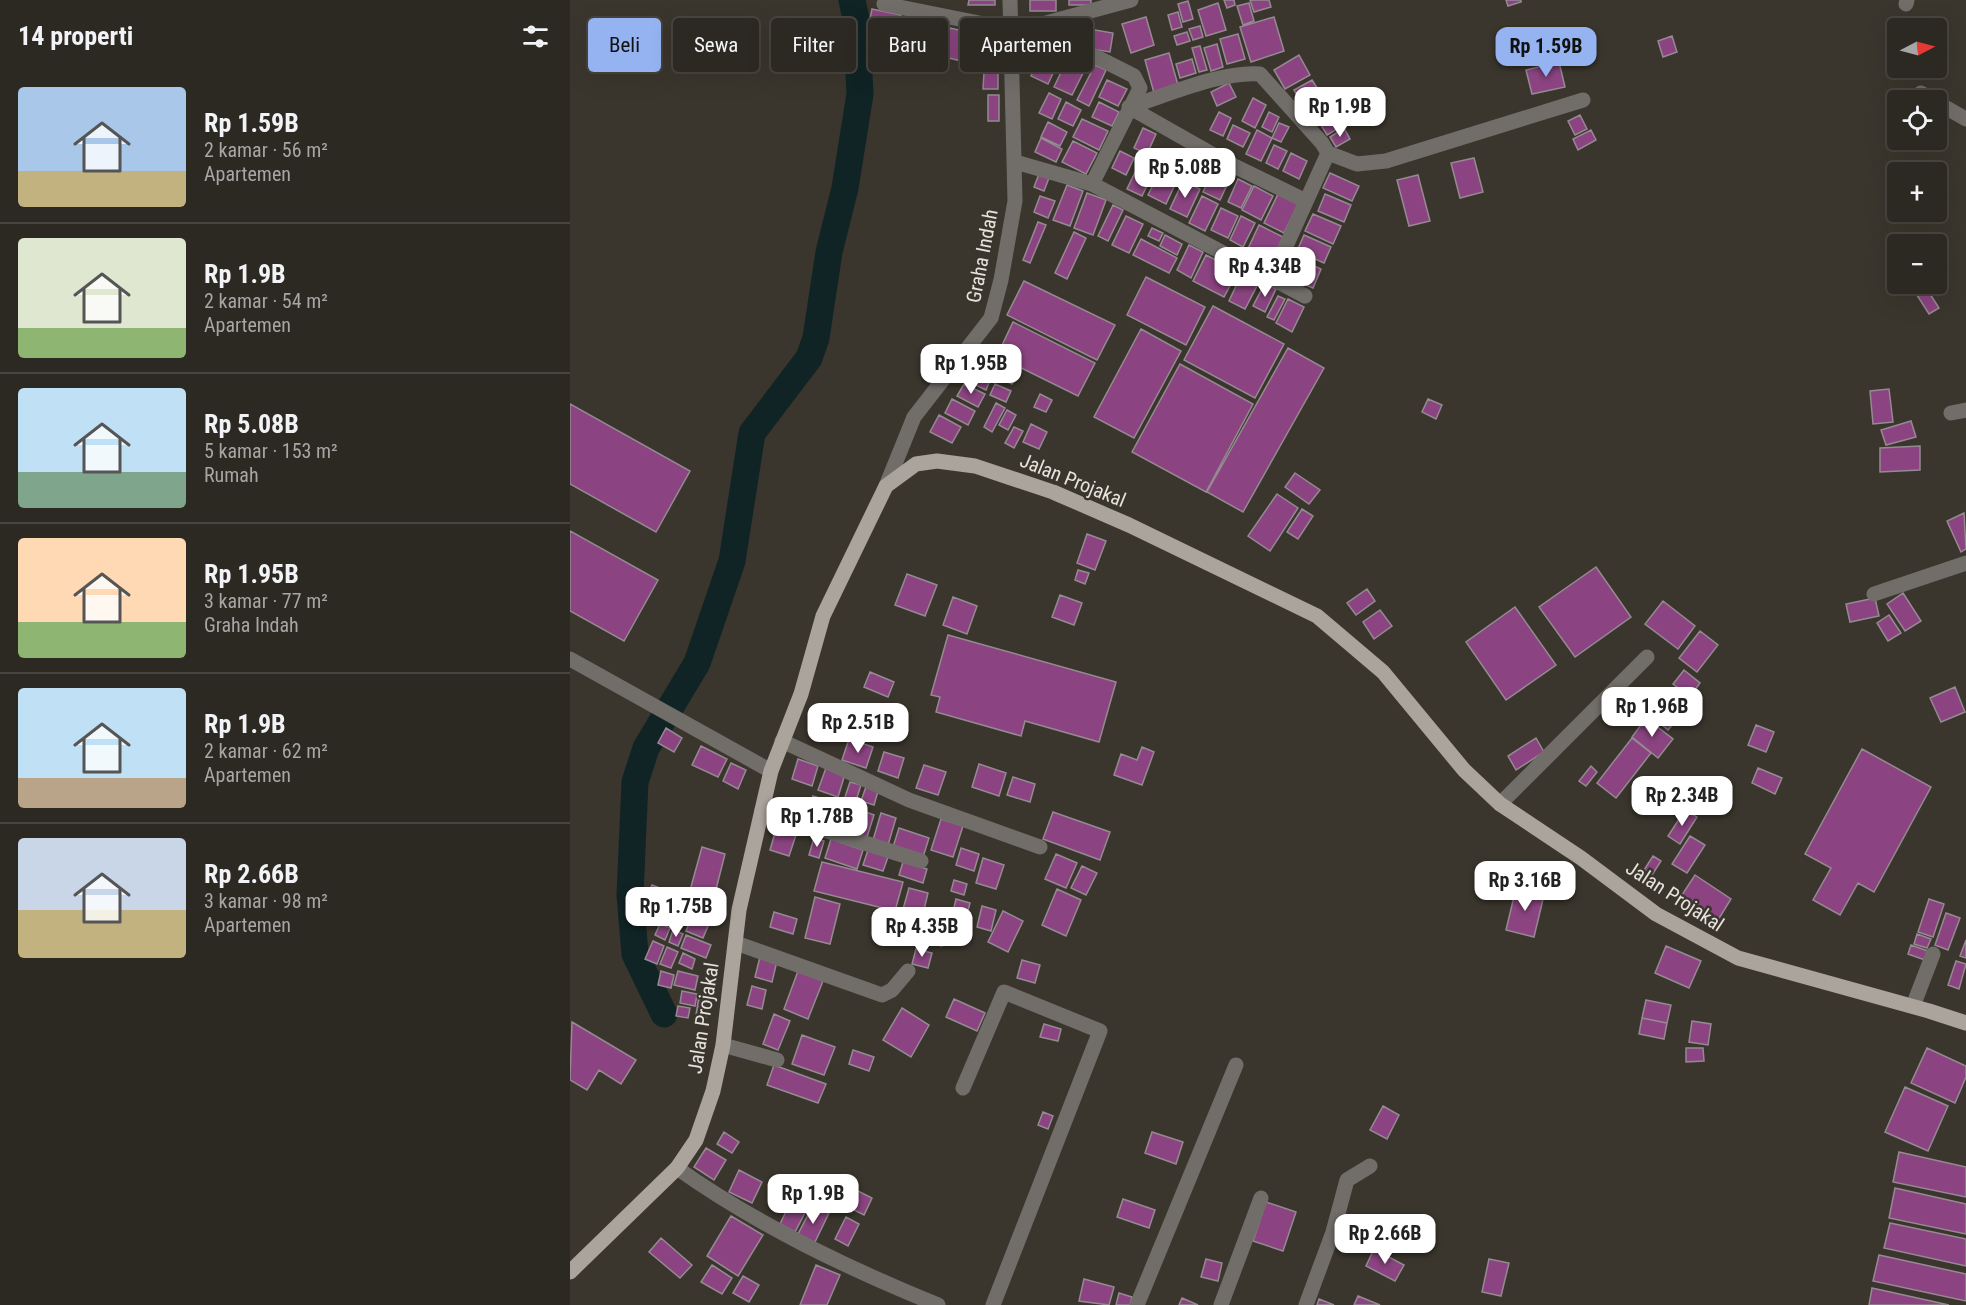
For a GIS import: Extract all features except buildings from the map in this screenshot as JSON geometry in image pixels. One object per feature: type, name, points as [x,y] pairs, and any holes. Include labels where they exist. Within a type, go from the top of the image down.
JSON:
[{"type":"main road","name":"Jalan Projakal","points":[[570,1272],[677,1168],[696,1140],[713,1091],[723,1045],[740,910],[771,771],[801,694],[823,616],[886,486],[915,464],[937,461],[975,465],[1053,492],[1129,525],[1317,616],[1383,672],[1464,770],[1500,804],[1581,858],[1656,914],[1738,958],[1913,1006],[1966,1023]]},
{"type":"street","name":"Graha Indah","points":[[1010,0],[1010,18]]},
{"type":"street","points":[[1060,18],[1100,4],[1131,0]]},
{"type":"street","points":[[884,4],[960,19]]},
{"type":"street","points":[[1092,184],[1140,88],[1134,76],[1093,56]]},
{"type":"street","name":"Graha Indah","points":[[886,486],[914,417],[991,318],[1001,280],[1015,201],[1012,72]]},
{"type":"street","points":[[1129,107],[1223,78],[1248,73],[1260,74],[1328,153],[1357,164],[1386,161],[1582,100]]},
{"type":"street","points":[[1129,107],[1226,162],[1306,201]]},
{"type":"street","points":[[1947,108],[1966,119]]},
{"type":"street","points":[[1272,277],[1328,153]]},
{"type":"street","points":[[1015,162],[1092,184],[1305,296]]},
{"type":"street","points":[[1874,594],[1966,563]]},
{"type":"street","points":[[1500,804],[1647,657]]},
{"type":"street","points":[[570,659],[771,771]]},
{"type":"street","points":[[782,741],[909,800],[1040,847]]},
{"type":"street","points":[[762,810],[921,861]]},
{"type":"street","points":[[736,943],[882,995],[892,990],[908,970]]},
{"type":"street","points":[[1913,1006],[1933,954]]},
{"type":"street","points":[[963,1088],[1004,992],[1100,1031],[993,1305]]},
{"type":"street","points":[[723,1045],[777,1060]]},
{"type":"street","points":[[1137,1305],[1236,1065]]},
{"type":"street","points":[[1306,1305],[1333,1232],[1347,1180],[1370,1166]]},
{"type":"street","points":[[677,1168],[702,1186],[797,1242],[938,1305]]},
{"type":"street","points":[[1221,1305],[1261,1198]]},
{"type":"waterway","points":[[664,1014],[635,954],[630,895],[635,782],[646,748],[697,663],[732,561],[752,433],[809,358],[816,338],[829,252],[845,188],[860,94],[856,19],[852,0]]}]
